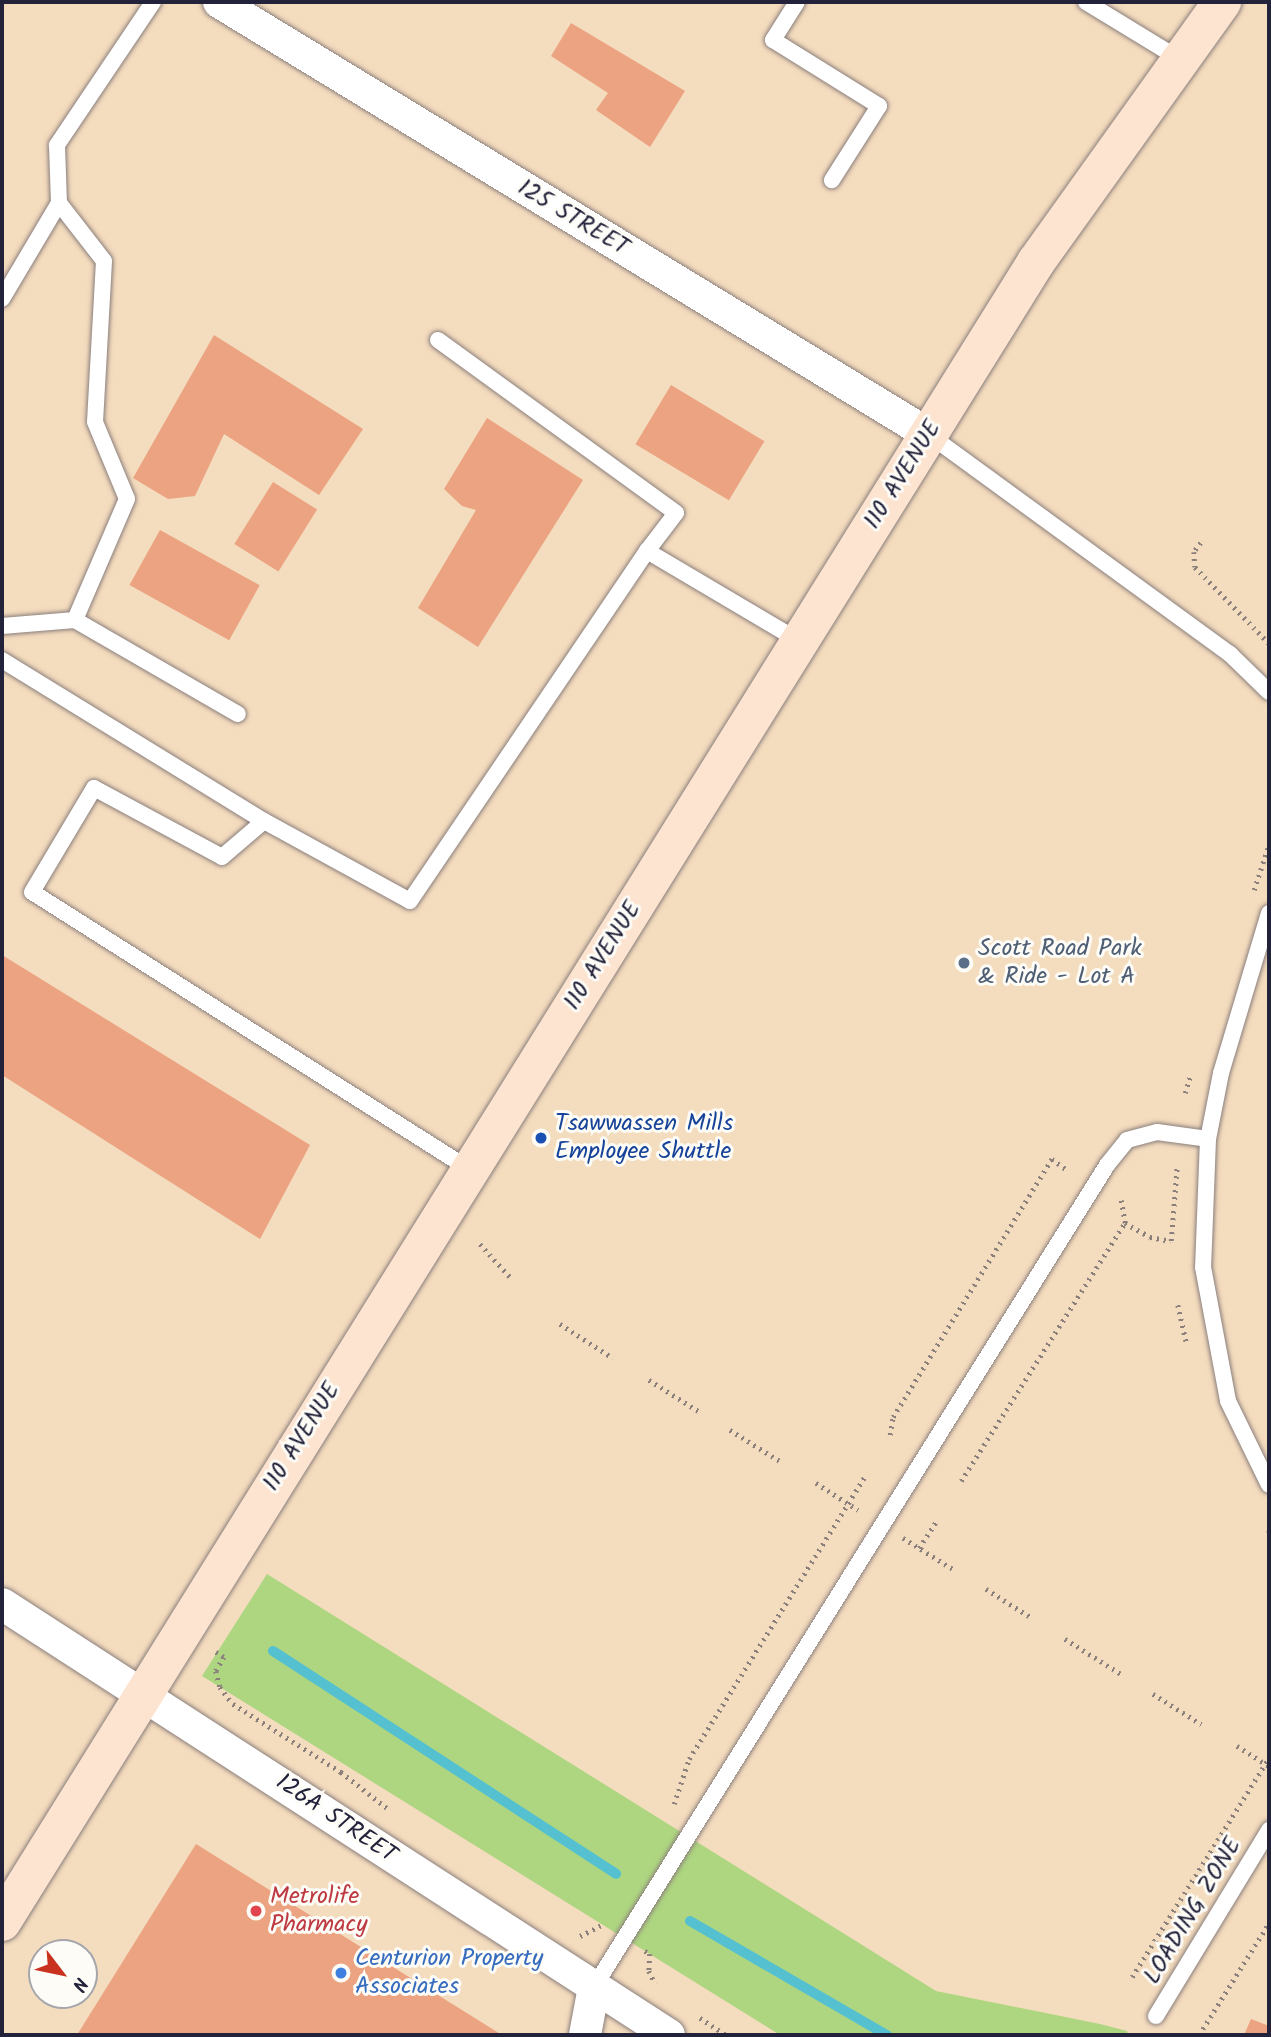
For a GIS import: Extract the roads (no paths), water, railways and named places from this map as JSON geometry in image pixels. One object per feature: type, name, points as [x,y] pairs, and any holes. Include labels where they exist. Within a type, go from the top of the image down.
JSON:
[{"type":"main road","name":"110 AVENUE","points":[[2,1922],[469,1169],[1037,262],[1222,2]]},
{"type":"street","name":"125 STREET","points":[[219,2],[928,434]]},
{"type":"street","name":"126A STREET","points":[[2,1604],[143,1692],[669,2035]]},
{"type":"street","points":[[585,2035],[594,1987]]},
{"type":"lane","points":[[2,299],[59,203],[57,145],[153,2]]},
{"type":"lane","points":[[797,2],[773,40],[879,106],[832,180]]},
{"type":"lane","points":[[1086,2],[1181,60]]},
{"type":"lane","points":[[59,203],[104,261],[95,422],[127,499],[75,620]]},
{"type":"lane","points":[[2,660],[264,821],[410,901],[647,551],[676,513],[438,340]]},
{"type":"lane","points":[[928,434],[1230,654],[1269,692]]},
{"type":"lane","points":[[647,551],[799,641]]},
{"type":"lane","points":[[2,625],[75,620],[238,714]]},
{"type":"lane","points":[[264,821],[222,857],[94,789],[32,892],[469,1169]]},
{"type":"lane","points":[[1269,913],[1221,1073],[1208,1139],[1203,1267],[1228,1401],[1269,1485]]},
{"type":"lane","points":[[594,1987],[1107,1165],[1127,1140],[1137,1137],[1157,1132],[1208,1139]]},
{"type":"lane","name":"LOADING ZONE","points":[[1156,2017],[1269,1830]]},
{"type":"waterway","points":[[273,1651],[616,1874]]},
{"type":"waterway","points":[[690,1921],[887,2035]]},
{"type":"place","name":"Scott Road Park & Ride - Lot A","points":[[964,963]]},
{"type":"place","name":"Tsawwassen Mills Employee Shuttle","points":[[541,1138]]},
{"type":"place","name":"Metrolife Pharmacy","points":[[256,1911]]},
{"type":"place","name":"Centurion Property Associates","points":[[341,1973]]}]
